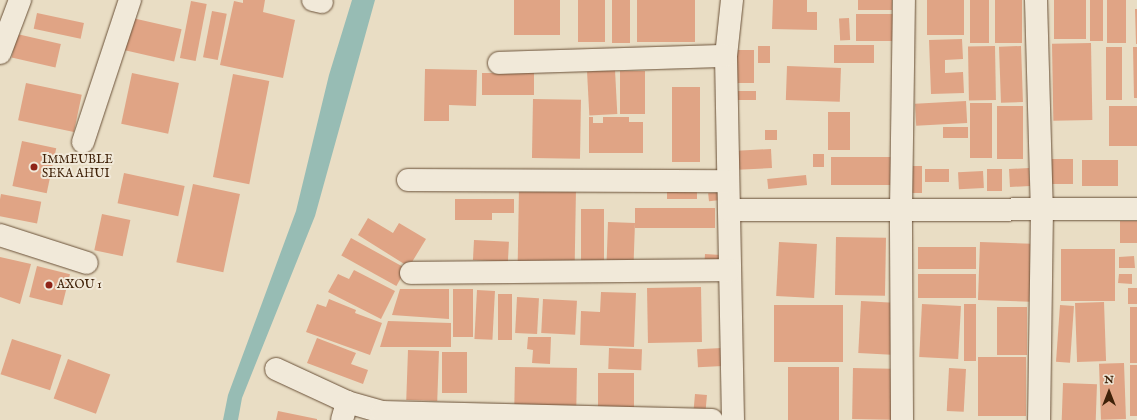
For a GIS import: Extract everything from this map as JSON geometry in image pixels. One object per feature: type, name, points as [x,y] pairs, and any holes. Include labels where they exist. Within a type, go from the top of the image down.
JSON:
[{"type":"street","points":[[0,53],[20,0]]},
{"type":"street","points":[[83,142],[130,0]]},
{"type":"street","points":[[732,0],[726,56],[733,420]]},
{"type":"street","points":[[902,420],[901,210],[904,0]]},
{"type":"street","points":[[1036,0],[1042,209],[1039,420]]},
{"type":"street","points":[[499,63],[726,56]]},
{"type":"street","points":[[408,180],[728,180]]},
{"type":"street","points":[[729,210],[1137,209]]},
{"type":"street","points":[[0,235],[87,262]]},
{"type":"street","points":[[410,273],[730,270]]},
{"type":"street","points":[[276,369],[344,411],[712,420]]},
{"type":"water","points":[[352,0],[375,0],[315,216],[242,398],[238,420],[223,420],[228,395],[296,211],[329,75]]},
{"type":"building","points":[[243,0],[265,0],[263,12],[295,20],[283,78],[220,65],[234,1],[243,3]]},
{"type":"building","points":[[514,0],[560,0],[560,35],[514,35]]},
{"type":"building","points":[[578,0],[605,0],[605,42],[578,42]]},
{"type":"building","points":[[612,0],[630,0],[630,43],[612,43]]},
{"type":"building","points":[[637,0],[695,0],[695,42],[637,42]]},
{"type":"building","points":[[773,0],[807,0],[807,12],[817,12],[817,30],[772,29]]},
{"type":"building","points":[[858,0],[892,0],[892,10],[858,10]]},
{"type":"building","points":[[927,0],[964,0],[964,35],[927,35]]},
{"type":"building","points":[[970,0],[989,0],[989,43],[970,43]]},
{"type":"building","points":[[995,0],[1022,0],[1022,43],[995,43]]},
{"type":"building","points":[[1054,0],[1086,0],[1086,39],[1054,39]]},
{"type":"building","points":[[1090,0],[1103,0],[1103,41],[1090,41]]},
{"type":"building","points":[[1107,0],[1126,0],[1126,43],[1107,43]]},
{"type":"building","points":[[191,1],[207,4],[196,61],[180,58]]},
{"type":"building","points":[[1135,9],[1137,9],[1137,44],[1136,44]]},
{"type":"building","points":[[212,11],[227,14],[218,60],[203,57]]},
{"type":"building","points":[[37,13],[84,23],[81,39],[34,29]]},
{"type":"building","points":[[856,14],[894,14],[894,41],[856,41]]},
{"type":"building","points":[[128,17],[182,29],[174,62],[121,49]]},
{"type":"building","points":[[849,18],[850,40],[840,40],[839,19]]},
{"type":"building","points":[[17,34],[61,44],[55,68],[12,57]]},
{"type":"building","points":[[962,39],[963,59],[945,60],[945,73],[963,72],[964,93],[931,94],[929,40]]},
{"type":"building","points":[[1091,43],[1092,120],[1053,121],[1052,44]]},
{"type":"building","points":[[834,45],[874,45],[874,63],[834,63]]},
{"type":"building","points":[[758,46],[770,46],[770,63],[758,63]]},
{"type":"building","points":[[968,46],[995,46],[996,100],[969,100]]},
{"type":"building","points":[[1021,46],[1023,102],[1001,103],[999,47]]},
{"type":"building","points":[[1106,47],[1122,47],[1122,100],[1106,100]]},
{"type":"building","points":[[1133,47],[1137,47],[1137,98],[1134,98]]},
{"type":"building","points":[[736,50],[754,50],[754,83],[736,83]]},
{"type":"building","points":[[787,66],[841,68],[840,102],[786,100]]},
{"type":"building","points":[[425,69],[477,70],[476,106],[449,105],[449,121],[424,121]]},
{"type":"building","points":[[615,70],[617,114],[589,115],[587,71]]},
{"type":"building","points":[[620,71],[645,71],[645,114],[620,114]]},
{"type":"building","points":[[132,73],[179,83],[168,134],[121,124]]},
{"type":"building","points":[[482,73],[534,73],[534,95],[482,95]]},
{"type":"building","points":[[233,74],[269,81],[249,184],[213,177]]},
{"type":"building","points":[[26,83],[82,95],[74,132],[18,120]]},
{"type":"building","points":[[672,87],[700,87],[700,162],[672,162]]},
{"type":"building","points":[[738,91],[756,91],[756,100],[738,100]]},
{"type":"building","points":[[533,99],[581,100],[580,159],[532,158]]},
{"type":"building","points":[[966,101],[967,123],[916,126],[915,104]]},
{"type":"building","points":[[970,103],[992,103],[992,158],[970,158]]},
{"type":"building","points":[[997,106],[1023,106],[1023,159],[997,159]]},
{"type":"building","points":[[1109,106],[1137,106],[1137,146],[1109,146]]},
{"type":"building","points":[[828,112],[850,112],[850,150],[828,150]]},
{"type":"building","points":[[589,117],[593,117],[593,123],[603,123],[603,117],[629,117],[629,122],[643,122],[643,153],[589,153]]},
{"type":"building","points":[[943,127],[968,127],[968,138],[943,138]]},
{"type":"building","points":[[765,130],[777,130],[777,140],[765,140]]},
{"type":"building","name":"IMMEUBLE SEKA AHUI","points":[[22,141],[56,148],[47,193],[12,186]]},
{"type":"building","points":[[771,149],[772,168],[738,170],[737,151]]},
{"type":"building","points":[[813,154],[824,154],[824,167],[813,167]]},
{"type":"building","points":[[831,157],[892,157],[892,185],[831,185]]},
{"type":"building","points":[[1046,159],[1073,159],[1073,184],[1046,184]]},
{"type":"building","points":[[1082,160],[1118,160],[1118,186],[1082,186]]},
{"type":"building","points":[[910,166],[922,166],[922,193],[910,193]]},
{"type":"building","points":[[1029,168],[1030,186],[1010,187],[1009,169]]},
{"type":"building","points":[[925,169],[949,169],[949,182],[925,182]]},
{"type":"building","points":[[987,169],[1002,169],[1002,191],[987,191]]},
{"type":"building","points":[[983,171],[984,188],[959,189],[958,172]]},
{"type":"building","points":[[124,173],[185,186],[178,216],[118,203]]},
{"type":"building","points":[[806,175],[807,185],[768,189],[767,179]]},
{"type":"building","points":[[193,184],[240,194],[223,272],[176,262]]},
{"type":"building","points":[[519,188],[576,189],[575,265],[518,264]]},
{"type":"building","points":[[667,189],[697,189],[697,199],[667,199]]},
{"type":"building","points":[[719,192],[720,200],[709,201],[708,193]]},
{"type":"building","points":[[1,194],[41,202],[37,223],[0,216]]},
{"type":"building","points":[[455,199],[514,199],[514,213],[492,213],[492,220],[455,220]]},
{"type":"building","points":[[635,208],[715,208],[715,228],[635,228]]},
{"type":"building","points":[[581,209],[604,209],[604,261],[581,261]]},
{"type":"building","points":[[102,214],[130,220],[123,256],[94,250]]},
{"type":"building","points":[[368,218],[393,233],[399,223],[426,239],[409,267],[358,235]]},
{"type":"building","points":[[1120,221],[1137,221],[1137,243],[1120,243]]},
{"type":"building","points":[[608,222],[635,223],[634,262],[607,261]]},
{"type":"building","points":[[836,237],[886,238],[885,296],[835,295]]},
{"type":"building","points":[[351,238],[406,269],[396,286],[341,255]]},
{"type":"building","points":[[474,240],[509,242],[508,262],[473,260]]},
{"type":"building","points":[[779,242],[817,244],[814,298],[776,296]]},
{"type":"building","points":[[980,242],[1032,244],[1030,302],[978,300]]},
{"type":"building","points":[[918,247],[976,247],[976,269],[918,269]]},
{"type":"building","points":[[1061,249],[1115,249],[1115,301],[1061,301]]},
{"type":"building","points":[[705,254],[721,255],[720,267],[704,266]]},
{"type":"building","points":[[1134,256],[1135,268],[1119,268],[1119,257]]},
{"type":"building","points":[[0,257],[31,264],[20,304],[0,297]]},
{"type":"building","name":"AXOU 1","points":[[37,266],[70,274],[62,305],[29,297]]},
{"type":"building","points":[[354,270],[395,291],[381,319],[328,292],[338,274],[349,279]]},
{"type":"building","points":[[918,274],[976,274],[976,298],[918,298]]},
{"type":"building","points":[[1119,274],[1132,274],[1132,284],[1118,283]]},
{"type":"building","points":[[701,287],[702,342],[648,343],[647,288]]},
{"type":"building","points":[[1128,288],[1137,288],[1137,304],[1128,304]]},
{"type":"building","points":[[400,289],[449,289],[449,319],[392,315]]},
{"type":"building","points":[[453,289],[473,289],[473,337],[453,337]]},
{"type":"building","points":[[477,290],[495,291],[492,340],[474,339]]},
{"type":"building","points":[[601,292],[636,293],[634,347],[580,345],[581,311],[600,312]]},
{"type":"building","points":[[498,294],[512,294],[512,340],[498,340]]},
{"type":"building","points":[[517,297],[539,298],[537,334],[515,333]]},
{"type":"building","points":[[329,299],[356,310],[355,313],[382,323],[370,355],[306,332],[317,304],[326,307]]},
{"type":"building","points":[[543,299],[577,301],[575,335],[541,333]]},
{"type":"building","points":[[861,301],[894,303],[891,355],[858,353]]},
{"type":"building","points":[[1104,302],[1106,361],[1077,362],[1075,303]]},
{"type":"building","points":[[922,304],[961,306],[958,359],[919,357]]},
{"type":"building","points":[[964,304],[976,304],[976,361],[964,361]]},
{"type":"building","points":[[774,305],[843,305],[843,362],[774,362]]},
{"type":"building","points":[[1060,305],[1074,306],[1070,363],[1056,362]]},
{"type":"building","points":[[997,307],[1027,307],[1027,355],[997,355]]},
{"type":"building","points":[[1130,307],[1137,307],[1137,363],[1130,363]]},
{"type":"building","points":[[388,321],[451,323],[451,347],[380,347]]},
{"type":"building","points":[[528,337],[551,337],[550,364],[532,363],[533,350],[527,349]]},
{"type":"building","points":[[317,338],[356,353],[351,364],[368,370],[363,384],[307,363]]},
{"type":"building","points":[[12,339],[61,355],[50,390],[1,374]]},
{"type":"building","points":[[609,348],[642,349],[641,370],[608,369]]},
{"type":"building","points":[[722,348],[723,366],[698,367],[697,349]]},
{"type":"building","points":[[408,350],[439,351],[437,401],[406,400]]},
{"type":"building","points":[[442,352],[467,352],[467,393],[442,393]]},
{"type":"building","points":[[978,357],[1026,357],[1026,416],[978,416]]},
{"type":"building","points":[[68,359],[110,374],[96,414],[54,398]]},
{"type":"building","points":[[1124,363],[1126,419],[1101,420],[1099,364]]},
{"type":"building","points":[[1130,365],[1137,365],[1137,416],[1130,416]]},
{"type":"building","points":[[515,367],[577,368],[576,409],[514,408]]},
{"type":"building","points":[[788,367],[839,367],[839,420],[788,420]]},
{"type":"building","points":[[853,368],[892,369],[891,420],[852,419]]},
{"type":"building","points":[[949,368],[966,369],[964,412],[947,411]]},
{"type":"building","points":[[598,373],[634,373],[634,409],[598,409]]},
{"type":"building","points":[[1063,383],[1097,384],[1096,420],[1062,420]]},
{"type":"building","points":[[695,394],[707,395],[705,414],[693,413]]},
{"type":"building","points":[[278,411],[317,419],[317,420],[276,420]]},
{"type":"place","name":"IMMEUBLE SEKA AHUI","points":[[34,167]]},
{"type":"place","name":"AXOU 1","points":[[49,285]]}]
